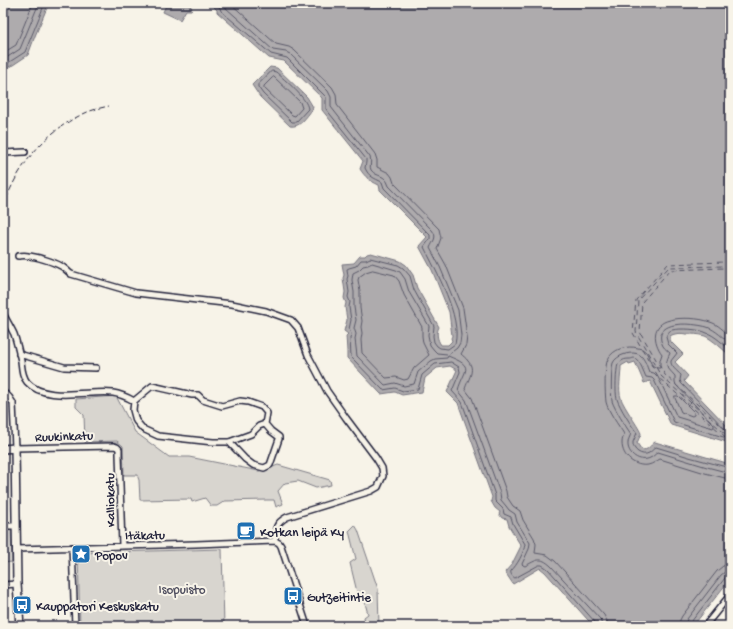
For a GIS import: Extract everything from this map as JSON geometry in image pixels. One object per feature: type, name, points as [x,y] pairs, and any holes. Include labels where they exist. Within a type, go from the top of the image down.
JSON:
[{"type":"main road","name":"Ruukinkatu","points":[[3,449],[15,448]]},
{"type":"main road","points":[[15,448],[17,584],[20,626]]},
{"type":"street","points":[[3,153],[25,152]]},
{"type":"street","points":[[18,256],[28,256],[60,265],[71,274],[136,292],[232,304],[266,311],[291,320],[298,328],[308,355],[327,391],[354,430],[376,458],[382,468],[383,476],[378,487],[371,491],[287,517],[278,524],[274,540],[279,543],[307,626]]},
{"type":"street","points":[[3,315],[14,334],[22,375],[27,382],[36,389],[47,393],[62,394],[114,393],[134,401]]},
{"type":"street","points":[[19,354],[64,366],[96,368]]},
{"type":"street","points":[[152,386],[198,395],[204,400],[222,406],[240,401],[248,402],[262,407],[267,413],[265,424],[259,426],[251,434],[228,442],[213,442],[158,436],[143,429],[136,421],[133,410],[134,401],[152,386]]},
{"type":"street","points":[[3,392],[13,403],[15,448]]},
{"type":"street","points":[[228,442],[244,459],[253,465],[264,468],[270,465],[279,439],[279,437],[265,424]]},
{"type":"street","name":"Ruukinkatu","points":[[15,448],[114,446],[119,449],[119,454]]},
{"type":"street","name":"Kalliokatu","points":[[119,454],[122,546]]},
{"type":"street","points":[[3,526],[16,526]]},
{"type":"street","name":"Itäkatu","points":[[17,549],[218,544],[274,540]]},
{"type":"street","points":[[72,547],[75,626]]},
{"type":"street","points":[[3,585],[17,584]]},
{"type":"street","points":[[705,626],[730,595]]},
{"type":"green space","points":[[116,396],[135,432],[169,457],[189,457],[259,471],[278,465],[330,480],[331,485],[316,488],[298,481],[285,483],[278,491],[283,504],[276,507],[274,500],[225,501],[217,506],[211,506],[205,498],[192,502],[191,499],[140,500],[139,480],[137,475],[124,475],[123,446],[117,441],[85,442],[84,415],[76,407],[76,399]]},
{"type":"green space","points":[[355,525],[378,589],[379,626],[366,626],[364,617],[368,614],[362,592],[357,592],[350,563],[356,559],[349,531]]},
{"type":"green space","points":[[11,528],[12,562],[3,563],[3,529]]},
{"type":"green space","name":"Isopuisto","points":[[222,549],[224,626],[80,626],[78,553]]},
{"type":"water","points":[[3,3],[49,3],[28,55],[3,70]]},
{"type":"water","points":[[167,3],[189,3],[192,9],[186,10],[180,20],[163,12]]},
{"type":"water","points":[[210,3],[730,3],[730,356],[715,342],[705,336],[696,334],[674,334],[670,336],[670,338],[671,342],[683,354],[675,362],[688,376],[684,381],[730,429],[730,443],[671,425],[650,381],[644,383],[635,362],[629,364],[628,362],[621,366],[620,382],[622,402],[641,434],[637,443],[641,449],[647,449],[655,442],[730,464],[730,579],[693,626],[594,626],[540,568],[513,584],[505,572],[512,564],[521,546],[509,526],[507,519],[502,518],[499,514],[500,512],[495,508],[491,501],[492,497],[458,403],[447,392],[457,370],[450,366],[437,368],[425,378],[422,392],[402,395],[395,392],[381,394],[347,358],[346,336],[348,334],[344,331],[347,320],[342,264],[354,263],[360,256],[365,256],[371,253],[400,261],[406,265],[413,275],[417,288],[439,327],[437,336],[441,345],[448,345],[452,341],[449,312],[432,270],[419,246],[427,237],[380,190],[379,185],[373,182],[362,172],[360,169],[363,161],[322,110],[322,98],[284,61],[269,58],[217,12],[217,10]]},
{"type":"water","points":[[270,67],[277,68],[307,97],[313,107],[300,124],[290,126],[260,97],[252,85]]},
{"type":"ferry route","points":[[730,265],[725,262],[668,264],[636,300],[633,333],[659,378],[730,440]]},
{"type":"ferry route","points":[[730,268],[726,266],[669,267],[638,300],[636,332],[661,376],[730,438]]},
{"type":"ferry route","points":[[730,272],[725,268],[670,270],[642,302],[640,332],[665,375],[730,434]]},
{"type":"railway","points":[[3,208],[24,165],[44,141],[56,131],[83,114],[109,106]]},
{"type":"place","name":"Kotkan leipä Ky","points":[[246,531]]},
{"type":"place","name":"Popov","points":[[81,554]]},
{"type":"place","name":"Gutzeitintie","points":[[293,596]]},
{"type":"place","name":"Kauppatori Keskuskatu","points":[[22,605]]}]
